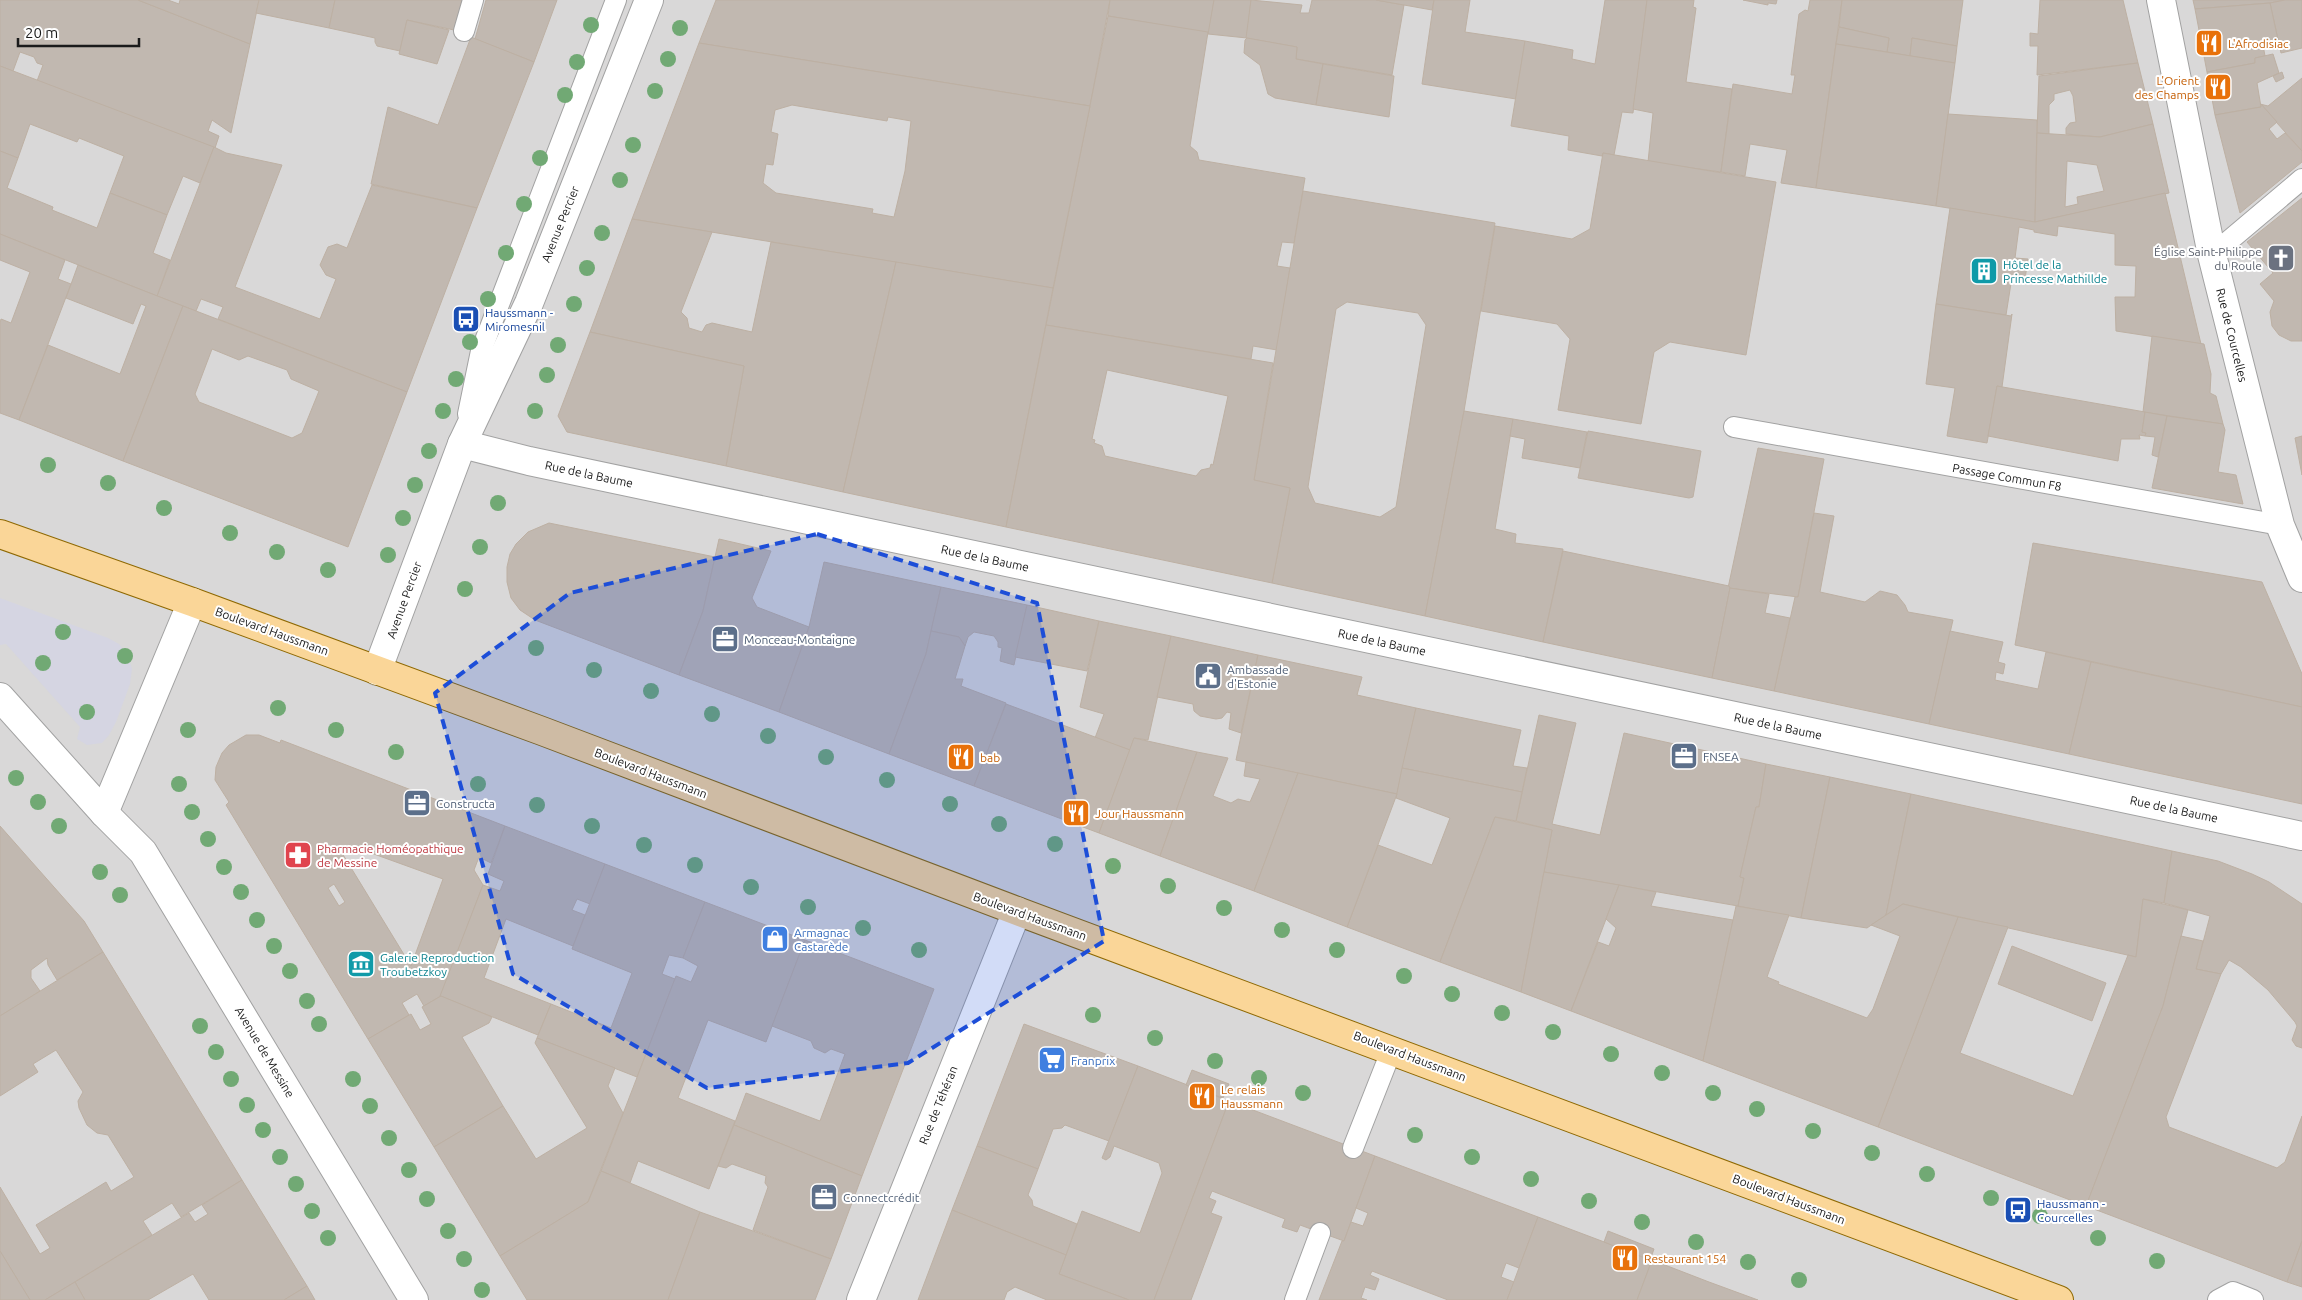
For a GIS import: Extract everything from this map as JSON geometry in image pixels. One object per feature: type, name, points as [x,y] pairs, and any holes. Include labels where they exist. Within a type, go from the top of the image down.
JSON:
[{"type":"main road","name":"Boulevard Haussmann","points":[[0,534],[192,602],[542,731],[1017,911],[1392,1049],[2059,1300]]},
{"type":"street","name":"Avenue Percier","points":[[377,671],[462,444],[529,303],[649,0]]},
{"type":"street","name":"Rue de Courcelles","points":[[2161,0],[2212,255],[2280,525],[2302,578]]},
{"type":"street","name":"Rue de la Baume","points":[[462,444],[539,463],[2302,836]]},
{"type":"street","points":[[104,813],[192,602]]},
{"type":"street","name":"Avenue de Messine","points":[[0,697],[104,813],[143,852],[414,1300]]},
{"type":"street","name":"Rue de Téhéran","points":[[861,1300],[1017,911]]},
{"type":"lane","points":[[464,31],[473,0]]},
{"type":"lane","name":"Avenue Percier","points":[[462,444],[481,351],[616,0]]},
{"type":"lane","points":[[2212,255],[2302,179]]},
{"type":"lane","name":"Passage Commun F8","points":[[1734,427],[2280,525]]},
{"type":"lane","points":[[1353,1148],[1392,1049]]},
{"type":"lane","points":[[1295,1300],[1320,1232]]},
{"type":"lane","points":[[2218,1300],[2233,1292],[2253,1300]]},
{"type":"highlighted area","points":[[817,534],[1037,603],[1104,941],[908,1063],[707,1088],[513,974],[435,693],[570,593]]},
{"type":"shaded area","points":[[0,0],[2302,0],[2302,1300],[0,1300]]},
{"type":"shaded area","points":[[0,598],[108,638],[119,644],[127,653],[132,669],[130,684],[116,722],[102,743],[87,745],[77,739],[80,727],[6,644],[0,645]]},
{"type":"building","points":[[0,0],[138,0],[250,44],[231,133],[212,120],[208,131],[219,136],[215,148],[37,81],[43,65],[37,63],[34,57],[20,52],[13,71],[0,66]]},
{"type":"building","points":[[138,0],[168,0],[179,4],[180,0],[259,0],[250,44]]},
{"type":"building","points":[[259,0],[335,0],[329,28],[256,13]]},
{"type":"building","points":[[335,0],[462,0],[454,30],[407,20],[400,51],[377,46],[375,38],[329,28]]},
{"type":"building","points":[[486,0],[557,0],[534,62],[475,39]]},
{"type":"building","points":[[716,0],[1110,0],[1090,106],[699,43]]},
{"type":"building","points":[[1110,0],[1214,0],[1209,33],[1108,16]]},
{"type":"building","points":[[1214,0],[1251,0],[1247,38],[1208,34]]},
{"type":"building","points":[[1251,0],[1302,5],[1300,13],[1309,13],[1312,0],[1376,0],[1404,5],[1392,75],[1296,59],[1297,47],[1246,38]]},
{"type":"building","points":[[1376,0],[1434,0],[1432,10]]},
{"type":"building","points":[[1434,0],[1470,0],[1465,32],[1525,41],[1516,99],[1422,84]]},
{"type":"building","points":[[1605,0],[1647,0],[1633,113],[1622,112],[1614,155],[1603,153],[1602,156],[1568,150],[1569,136],[1511,126],[1525,41],[1573,50],[1572,59],[1595,64]]},
{"type":"building","points":[[1647,0],[1694,0],[1693,7],[1696,8],[1686,82],[1732,89],[1721,172],[1648,162],[1653,113],[1633,109]]},
{"type":"building","points":[[1743,0],[1777,0],[1776,4],[1768,3],[1768,5]]},
{"type":"building","points":[[1810,0],[1842,0],[1816,188],[1781,183],[1787,150],[1750,144],[1745,176],[1721,172],[1733,84],[1792,94],[1795,75],[1791,75],[1799,14],[1805,10],[1808,11]]},
{"type":"building","points":[[1842,0],[1963,0],[1957,46],[1912,38],[1910,56],[1887,52],[1889,38],[1839,27]]},
{"type":"building","points":[[2040,0],[2123,0],[2138,63],[2037,75],[2038,46],[2030,46],[2030,33],[2038,34]]},
{"type":"building","points":[[2193,0],[2285,0],[2195,9]]},
{"type":"building","points":[[2285,0],[2302,0],[2302,48],[2281,53],[2270,3]]},
{"type":"building","points":[[2270,3],[2280,49],[2269,49],[2268,43],[2263,45],[2265,56],[2255,58],[2255,63],[2207,72],[2195,9]]},
{"type":"building","points":[[1108,16],[1208,32],[1190,146],[1197,152],[1199,160],[1305,178],[1294,243],[1282,242],[1277,266],[1290,268],[1277,350],[1253,346],[1251,359],[1046,325]]},
{"type":"building","points":[[407,20],[449,30],[437,64],[399,54]]},
{"type":"building","points":[[1839,27],[1889,38],[1887,52],[1836,44]]},
{"type":"building","points":[[471,37],[534,62],[477,208],[371,184],[388,107],[438,125]]},
{"type":"building","points":[[1247,38],[1297,47],[1296,59],[1323,64],[1316,105],[1275,98],[1268,94],[1260,65],[1244,53],[1245,40]]},
{"type":"building","points":[[1912,38],[1957,46],[1955,63],[1910,56]]},
{"type":"building","points":[[699,43],[1090,106],[1053,288],[632,219]],"holes":[[[792,105],[887,121],[888,117],[911,121],[905,171],[894,217],[872,213],[873,209],[776,193],[763,183],[766,164],[773,165],[778,134],[771,132],[775,110]]]},
{"type":"building","points":[[1836,44],[1955,63],[1936,206],[1816,188]]},
{"type":"building","points":[[2273,54],[2279,73],[2257,83],[2261,107],[2215,115],[2207,72],[2255,63],[2255,58]]},
{"type":"building","points":[[2138,63],[2153,124],[2100,137],[2066,134],[2066,128],[2070,123],[2076,122],[2073,96],[2070,90],[2054,94],[2054,100],[2049,105],[2049,134],[2037,133],[2039,76]]},
{"type":"building","points":[[1323,64],[1394,76],[1389,117],[1316,105]]},
{"type":"building","points":[[0,66],[214,147],[200,183],[183,176],[167,215],[110,193],[124,156],[79,138],[77,142],[30,124],[18,158],[0,151]]},
{"type":"building","points":[[2282,72],[2284,78],[2276,82],[2273,76]]},
{"type":"building","points":[[2302,78],[2302,151],[2260,104],[2268,106]]},
{"type":"building","points":[[2261,104],[2277,122],[2269,129],[2277,139],[2285,133],[2302,151],[2302,162],[2240,213],[2215,115],[2261,107]]},
{"type":"building","points":[[1948,114],[2037,120],[2035,222],[1936,206]]},
{"type":"building","points":[[2153,124],[2169,193],[2035,222],[2037,133],[2100,137]],"holes":[[[2067,161],[2097,165],[2104,191],[2077,197],[2078,204],[2065,207]]]},
{"type":"building","points":[[214,147],[226,153],[282,165],[235,287],[320,319],[336,279],[326,275],[320,265],[328,247],[337,244],[347,248],[372,185],[477,208],[407,392],[218,319],[223,307],[201,299],[196,311],[157,296]]},
{"type":"building","points":[[0,151],[18,158],[7,188],[53,207],[52,210],[97,228],[110,193],[167,215],[153,253],[170,260],[157,296],[0,234]]},
{"type":"building","points":[[1603,153],[1776,182],[1746,355],[1670,342],[1654,352],[1641,424],[1558,410],[1570,339],[1557,324],[1481,311],[1495,226],[1572,239],[1590,229]]},
{"type":"building","points":[[1303,191],[1495,223],[1464,411],[1425,616],[1272,583],[1290,488],[1254,480]],"holes":[[[1347,302],[1418,313],[1426,325],[1396,507],[1380,517],[1315,503],[1308,487],[1336,309]]]},
{"type":"building","name":"Hôtel de la Princesse Mathillde","points":[[2165,193],[2201,344],[2116,331],[2115,297],[2135,297],[2136,266],[2115,265],[2115,234],[2058,226],[2057,236],[2019,227],[2015,258],[2028,259],[2025,279],[2012,277],[2006,315],[1936,304],[1950,208],[2035,222]]},
{"type":"building","name":"Église Saint-Philippe du Roule","points":[[2302,198],[2302,341],[2291,341],[2279,335],[2272,326],[2270,312],[2274,301],[2260,284],[2273,273],[2247,242]]},
{"type":"building","points":[[632,219],[712,232],[681,312],[687,318],[689,328],[702,332],[706,325],[712,323],[752,332],[771,242],[896,262],[843,492],[726,466],[744,366],[590,332]]},
{"type":"building","points":[[0,234],[65,260],[58,279],[71,284],[19,420],[0,413],[0,323],[1,319],[11,323],[30,272],[0,260]]},
{"type":"building","points":[[896,262],[1053,288],[1006,527],[843,492]]},
{"type":"building","points":[[78,265],[183,306],[123,461],[19,420],[48,345],[120,374],[146,306],[141,304],[133,324],[66,298]]},
{"type":"building","points":[[1936,304],[2011,316],[2012,314],[2002,387],[1997,386],[1987,443],[1947,436],[1955,388],[1926,384]]},
{"type":"building","points":[[183,306],[407,392],[348,547],[123,461]],"holes":[[[212,349],[239,360],[248,356],[287,370],[291,379],[319,391],[302,433],[292,438],[199,402],[195,394]]]},
{"type":"building","points":[[1046,325],[1273,363],[1254,480],[1290,488],[1272,583],[1006,527]],"holes":[[[1107,370],[1228,396],[1213,465],[1211,464],[1210,468],[1201,470],[1196,476],[1105,456],[1102,446],[1094,443],[1095,440],[1092,439]]]},
{"type":"building","points":[[590,332],[744,366],[726,466],[567,432],[558,416]]},
{"type":"building","points":[[2152,336],[2204,344],[2211,374],[2210,393],[2216,396],[2223,424],[2143,412]]},
{"type":"building","points":[[1997,386],[2145,412],[2142,432],[2146,433],[2145,436],[2139,435],[2140,439],[2121,439],[2118,461],[1988,436]]},
{"type":"building","points":[[1464,411],[1513,419],[1495,529],[1516,534],[1515,543],[1563,549],[1543,642],[1425,616]]},
{"type":"building","points":[[2145,412],[2167,416],[2158,457],[2152,455],[2155,437],[2145,436],[2146,433],[2142,432]]},
{"type":"building","points":[[2167,416],[2223,424],[2225,430],[2218,472],[2236,475],[2243,504],[2152,488]]},
{"type":"building","points":[[1513,419],[1587,432],[1580,468],[1522,458],[1525,439],[1510,436]]},
{"type":"building","points":[[1588,431],[1701,451],[1693,497],[1689,498],[1578,478]]},
{"type":"building","points":[[2302,436],[2302,475],[2295,438]]},
{"type":"building","points":[[1758,448],[1824,459],[1798,597],[1728,588]]},
{"type":"building","points":[[1814,513],[1834,516],[1820,592],[1865,602],[1880,591],[1897,595],[1908,612],[1953,620],[1929,724],[1774,691],[1795,597],[1798,597]]},
{"type":"building","points":[[549,523],[715,557],[703,611],[679,675],[535,620],[520,610],[511,598],[507,582],[507,567],[510,554],[516,544],[528,532]]},
{"type":"building","points":[[719,539],[771,551],[752,598],[757,607],[809,627],[779,712],[679,675],[703,611]]},
{"type":"building","points":[[2033,543],[2262,582],[2302,674],[2302,707],[2015,645]]},
{"type":"building","points":[[1563,551],[1729,586],[1712,678],[1543,642]]},
{"type":"building","points":[[824,562],[941,587],[926,654],[889,754],[779,712],[809,627]]},
{"type":"building","points":[[941,587],[1027,605],[1014,665],[1000,661],[1002,648],[998,647],[998,642],[994,636],[974,632],[968,637],[965,646],[959,637],[931,631]]},
{"type":"building","points":[[1730,588],[1769,594],[1765,613],[1790,618],[1774,691],[1712,678]]},
{"type":"building","points":[[1027,605],[1099,621],[1087,671],[1015,657]]},
{"type":"building","points":[[1099,621],[1171,636],[1148,740],[1134,738],[1130,750],[1095,738],[1104,714],[1080,707]]},
{"type":"building","points":[[931,631],[959,637],[965,646],[955,679],[963,679],[961,686],[1006,703],[974,786],[889,754],[926,654]]},
{"type":"building","points":[[1950,631],[2003,642],[1998,662],[2005,664],[2003,674],[1996,672],[1995,680],[2038,689],[2046,652],[2091,662],[2069,754],[1929,724]]},
{"type":"building","name":"Ambassade d'Estonie","points":[[1171,636],[1258,655],[1241,733],[1229,729],[1231,713],[1227,712],[1222,718],[1216,719],[1200,716],[1194,711],[1193,704],[1157,697]]},
{"type":"building","points":[[1258,655],[1362,677],[1357,695],[1416,708],[1397,794],[1236,760]]},
{"type":"building","points":[[2091,662],[2302,707],[2302,804],[2069,754]]},
{"type":"building","points":[[1006,704],[1130,750],[1099,833],[974,786]]},
{"type":"building","points":[[1416,708],[1521,730],[1513,766],[1527,768],[1522,792],[1402,768]]},
{"type":"building","points":[[1539,715],[1576,723],[1552,824],[1600,835],[1624,733],[1766,764],[1759,807],[1756,807],[1740,877],[1744,878],[1738,906],[1544,872],[1552,830],[1516,821]]},
{"type":"building","points":[[246,735],[259,735],[280,743],[281,740],[505,826],[491,863],[479,857],[474,870],[483,885],[441,996],[424,1006],[417,994],[402,1003],[409,1015],[368,1039],[226,805],[229,802],[215,780],[216,767],[222,753],[229,745]],"holes":[[[349,845],[443,879],[411,966],[342,853]],[[334,884],[345,902],[339,906],[328,888]]]},
{"type":"building","points":[[1134,738],[1197,752],[1160,856],[1099,833]]},
{"type":"building","points":[[1197,752],[1228,758],[1213,796],[1231,803],[1238,799],[1250,802],[1260,779],[1244,776],[1246,762],[1298,773],[1254,891],[1160,856]]},
{"type":"building","points":[[1766,764],[1830,777],[1801,918],[1738,906],[1744,878],[1740,877],[1756,807],[1759,807]]},
{"type":"building","points":[[1402,768],[1522,792],[1516,821],[1495,817],[1440,962],[1347,927],[1378,845],[1432,865],[1450,818],[1396,798]]},
{"type":"building","points":[[1298,773],[1397,794],[1347,927],[1254,891]]},
{"type":"building","points":[[1830,777],[1911,794],[1886,915],[1867,928],[1801,918]]},
{"type":"building","points":[[1911,794],[2172,851],[2164,903],[2143,899],[2136,957],[1903,904],[1886,915]]},
{"type":"building","points":[[1495,817],[1552,830],[1521,992],[1440,962]]},
{"type":"building","points":[[0,826],[84,921],[103,952],[57,980],[48,965],[47,958],[31,970],[31,978],[40,991],[0,1016]]},
{"type":"building","points":[[505,826],[605,864],[590,904],[577,899],[572,910],[585,915],[573,946],[506,919],[484,978],[551,1004],[538,1035],[440,996],[483,885],[500,891],[504,881],[488,874]]},
{"type":"building","points":[[2172,851],[2218,861],[2252,874],[2269,882],[2302,904],[2302,1048],[2296,1046],[2292,1040],[2297,1026],[2295,1022],[2268,990],[2241,967],[2229,960],[2221,974],[2196,969],[2210,916],[2164,903]]},
{"type":"building","points":[[605,864],[705,902],[683,958],[669,955],[662,974],[675,979],[637,1077],[537,1038],[551,1004],[611,1028],[632,973],[572,949]]},
{"type":"building","points":[[1544,872],[1619,885],[1571,1011],[1521,992]]},
{"type":"building","points":[[1619,885],[1656,892],[1651,906],[1733,920],[1703,1061],[1571,1011],[1598,942],[1609,946],[1616,928],[1606,919]]},
{"type":"building","points":[[2143,899],[2188,910],[2163,1006],[2086,1206],[1878,1127],[1958,917],[2008,927],[1960,1053],[2073,1096],[2128,955],[2136,957]]},
{"type":"building","points":[[705,902],[805,940],[766,1042],[708,1020],[678,1098],[735,1121],[709,1189],[638,1161],[630,1183],[601,1171],[676,976],[691,982],[698,966],[683,958]]},
{"type":"building","points":[[1903,904],[1958,917],[1878,1127],[1703,1061],[1736,906],[1789,915],[1767,977],[1779,982],[1778,984],[1867,1018],[1873,1009],[1900,936],[1871,925]]},
{"type":"building","points":[[2181,936],[2203,941],[2196,969],[2221,974],[2166,1117],[2169,1127],[2277,1168],[2285,1162],[2302,1116],[2302,1241],[2287,1282],[2086,1206],[2163,1006]]},
{"type":"building","points":[[805,940],[934,989],[862,1176],[734,1125],[746,1093],[820,1121],[845,1054],[831,1049],[825,1053],[814,1048],[811,1041],[772,1026]]},
{"type":"building","points":[[2012,946],[2106,983],[2092,1021],[1998,984]]},
{"type":"building","points":[[103,952],[242,1180],[181,1217],[172,1203],[143,1221],[152,1235],[45,1300],[30,1300],[0,1251],[0,1187],[40,1254],[50,1248],[36,1225],[106,1182],[111,1191],[134,1177],[108,1135],[97,1133],[87,1125],[79,1108],[78,1101],[83,1092],[56,1050],[33,1064],[38,1072],[0,1096],[0,1016]]},
{"type":"building","points":[[441,996],[492,1017],[489,1023],[462,1037],[503,1106],[434,1147],[368,1039],[411,1014],[420,1030],[431,1024],[422,1007]]},
{"type":"building","points":[[1024,1024],[1138,1066],[1109,1141],[1065,1125],[1062,1128],[1053,1129],[1038,1169],[977,1146]]},
{"type":"building","points":[[537,1038],[615,1068],[608,1086],[623,1113],[588,1202],[500,1256],[434,1147],[503,1106],[536,1159],[587,1128],[535,1043]]},
{"type":"building","points":[[1138,1066],[1229,1101],[1154,1300],[1129,1300],[1059,1274],[1082,1211],[1140,1233],[1162,1173],[1159,1163],[1114,1146],[1110,1157],[1106,1160],[1102,1158]]},
{"type":"building","points":[[1192,1070],[1229,1084],[1223,1098],[1186,1085]]},
{"type":"building","points":[[1229,1101],[1375,1156],[1344,1241],[1300,1225],[1297,1232],[1282,1227],[1285,1219],[1212,1191],[1209,1198],[1216,1201],[1211,1213],[1222,1217],[1191,1300],[1154,1300]]},
{"type":"building","points":[[734,1125],[862,1176],[831,1259],[753,1230],[768,1187],[765,1183],[766,1176],[732,1164],[726,1168],[718,1166]]},
{"type":"building","points":[[977,1146],[1038,1169],[1028,1195],[1032,1200],[1033,1206],[1077,1224],[1066,1255],[952,1210]]},
{"type":"building","points":[[1375,1156],[1538,1217],[1519,1268],[1506,1263],[1501,1277],[1514,1282],[1507,1300],[1448,1300],[1372,1271],[1370,1275],[1379,1279],[1375,1290],[1365,1287],[1361,1298],[1367,1300],[1319,1300],[1351,1222],[1363,1226],[1368,1213],[1356,1208]]},
{"type":"building","points":[[601,1171],[700,1212],[668,1300],[527,1300],[500,1256],[588,1202]]},
{"type":"building","points":[[242,1180],[307,1286],[284,1300],[209,1300],[193,1274],[148,1300],[85,1300],[75,1282],[189,1213],[195,1222],[208,1214],[202,1205]]},
{"type":"building","points":[[952,1210],[1066,1255],[1059,1274],[1129,1300],[1047,1300],[1015,1287],[1007,1292],[1004,1300],[918,1300]]},
{"type":"building","points":[[700,1212],[831,1259],[815,1300],[668,1300]]},
{"type":"building","points":[[1538,1217],[1652,1260],[1637,1300],[1507,1300]]},
{"type":"building","points":[[1608,1231],[1654,1249],[1650,1260],[1604,1242]]},
{"type":"building","points":[[2302,1241],[2302,1287],[2287,1282]]},
{"type":"building","points":[[0,1251],[30,1300],[0,1300]]},
{"type":"building","points":[[1652,1260],[1709,1282],[1758,1300],[1637,1300]]},
{"type":"building","points":[[75,1282],[85,1300],[45,1300]]},
{"type":"building","points":[[307,1286],[315,1300],[284,1300]]},
{"type":"place","name":"L'Afrodisiac","points":[[2209,43]]},
{"type":"place","name":"L'Orient des Champs","points":[[2218,87]]},
{"type":"place","name":"Église Saint-Philippe du Roule","points":[[2281,258]]},
{"type":"place","name":"Hôtel de la Princesse Mathillde","points":[[1984,271]]},
{"type":"place","name":"Haussmann - Miromesnil","points":[[466,319]]},
{"type":"place","name":"Monceau-Montaigne","points":[[725,639]]},
{"type":"place","name":"Ambassade d'Estonie","points":[[1208,676]]},
{"type":"place","name":"FNSEA","points":[[1684,756]]},
{"type":"place","name":"bab","points":[[961,757]]},
{"type":"place","name":"Constructa","points":[[417,803]]},
{"type":"place","name":"Jour Haussmann","points":[[1076,813]]},
{"type":"place","name":"Pharmacie Homéopathique de Messine","points":[[298,855]]},
{"type":"place","name":"Armagnac Castarède","points":[[775,939]]},
{"type":"place","name":"Galerie Reproduction Troubetzkoy","points":[[361,964]]},
{"type":"place","name":"Franprix","points":[[1052,1060]]},
{"type":"place","name":"Le relais Haussmann","points":[[1202,1096]]},
{"type":"place","name":"Connectcrédit","points":[[824,1197]]},
{"type":"place","name":"Haussmann - Courcelles","points":[[2018,1210]]},
{"type":"place","name":"Restaurant 154","points":[[1625,1258]]}]
